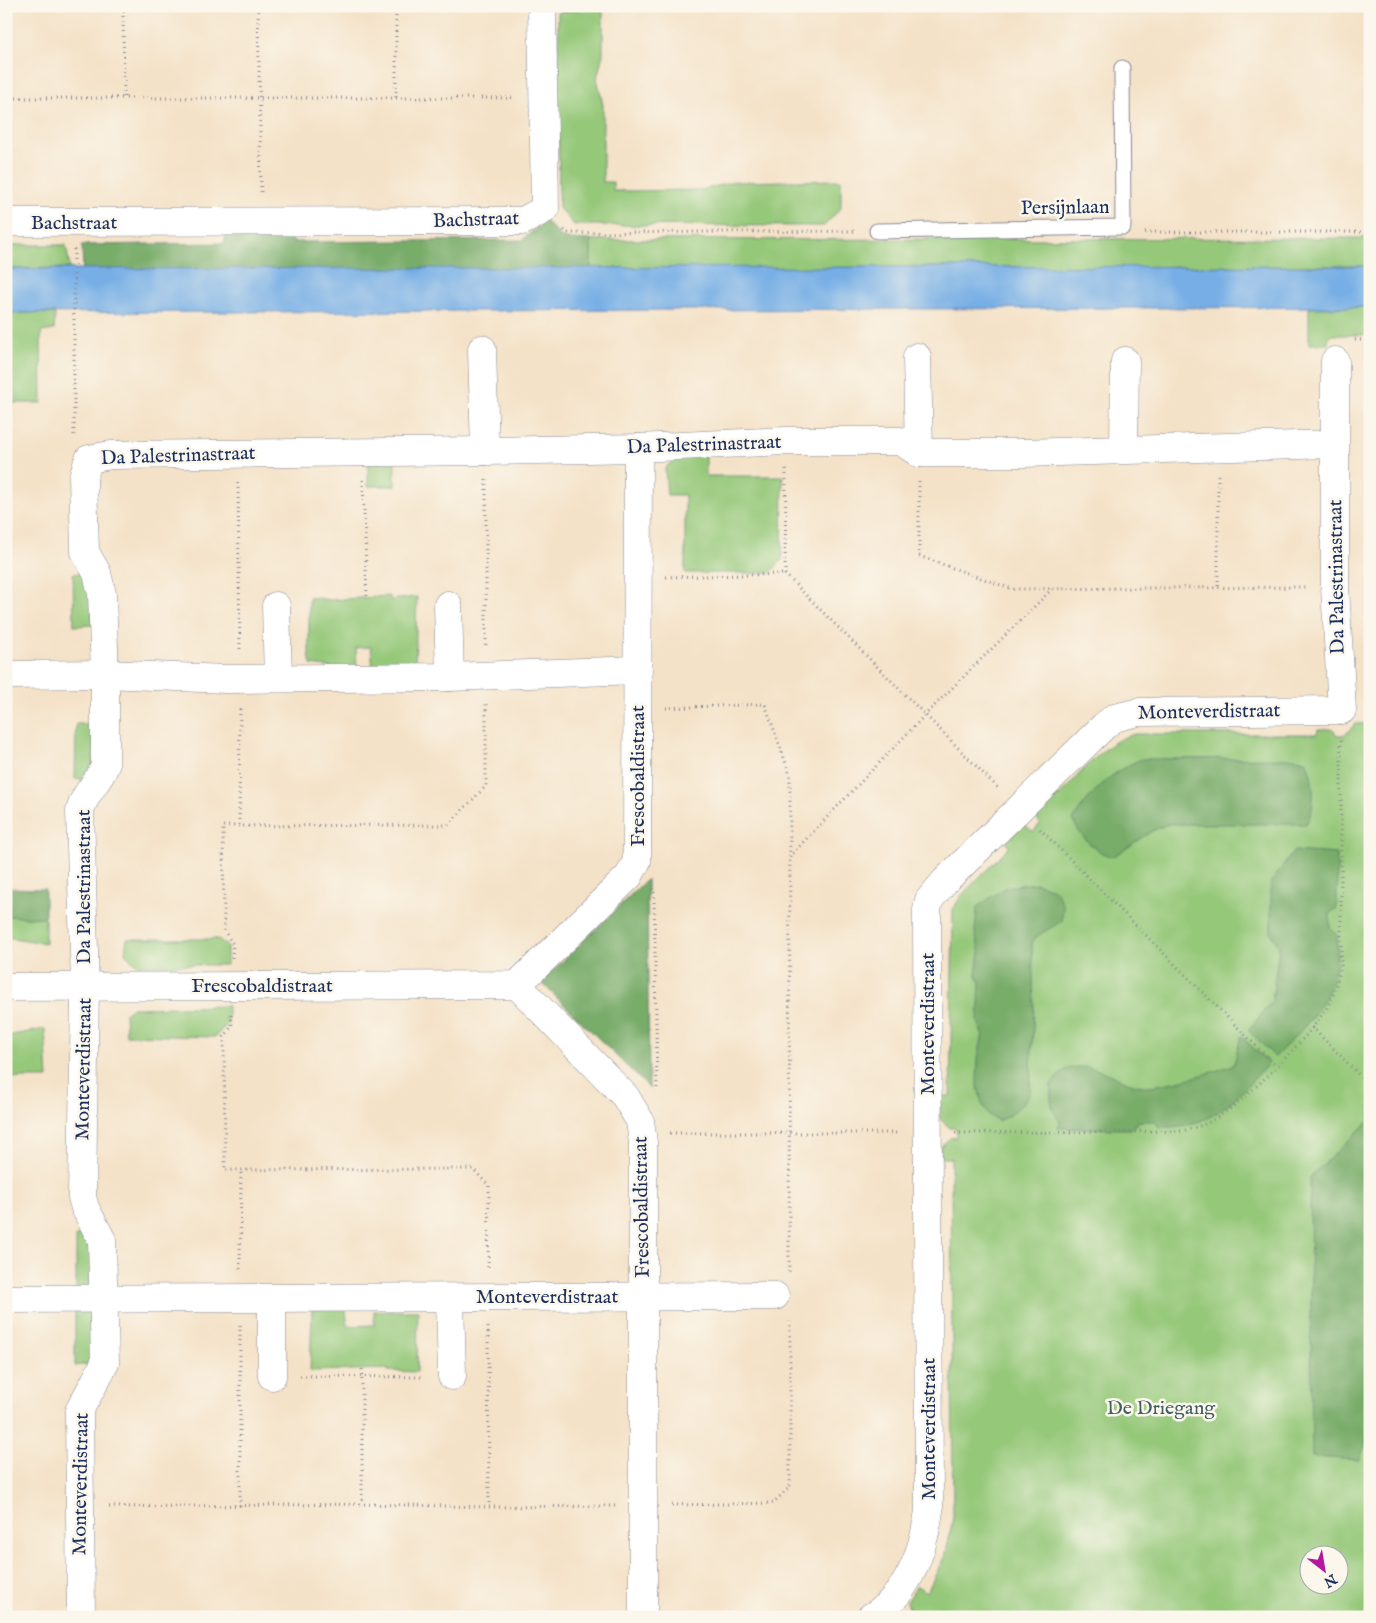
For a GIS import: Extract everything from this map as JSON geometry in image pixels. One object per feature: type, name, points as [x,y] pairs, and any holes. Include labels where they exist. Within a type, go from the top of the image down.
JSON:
[{"type":"street","name":"Bachstraat","points":[[6,222],[524,221],[545,209],[542,6]]},
{"type":"street","points":[[482,349],[485,451]]},
{"type":"street","points":[[917,357],[919,452]]},
{"type":"street","points":[[1124,449],[1125,361]]},
{"type":"street","name":"Da Palestrinastraat","points":[[1335,361],[1335,587],[1342,710]]},
{"type":"street","name":"Da Palestrinastraat","points":[[85,987],[80,811],[83,798],[100,778],[105,766],[105,674],[102,594],[97,573],[85,552],[83,477],[89,459],[111,455],[638,448],[786,441],[900,441],[919,452],[1023,453],[1334,444]]},
{"type":"street","name":"Frescobaldistraat","points":[[6,987],[517,984],[629,876],[637,861],[638,448]]},
{"type":"street","points":[[448,605],[450,677]]},
{"type":"street","points":[[276,606],[278,678]]},
{"type":"street","points":[[6,675],[105,674],[226,679],[450,677],[638,670]]},
{"type":"street","name":"Monteverdistraat","points":[[871,1617],[891,1600],[911,1574],[925,1538],[930,1511],[927,910],[929,900],[945,881],[1018,808],[1114,718],[1128,714],[1342,710]]},
{"type":"street","name":"Frescobaldistraat","points":[[517,984],[625,1096],[641,1127],[643,1617]]},
{"type":"street","name":"Monteverdistraat","points":[[81,1617],[79,1411],[105,1363],[102,1240],[85,1208],[82,1197],[85,987]]},
{"type":"street","name":"Frescobaldistraat","points":[[643,1297],[785,1295]]},
{"type":"street","name":"Monteverdistraat","points":[[6,1299],[104,1297],[272,1299],[643,1297]]},
{"type":"street","name":"Monteverdistraat","points":[[450,1298],[452,1376]]},
{"type":"street","points":[[272,1299],[272,1376]]},
{"type":"lane","name":"Persijnlaan","points":[[878,231],[1123,227],[1122,68]]},
{"type":"path","points":[[122,6],[124,98]]},
{"type":"path","points":[[258,6],[258,97],[262,223]]},
{"type":"path","points":[[396,6],[396,98]]},
{"type":"path","points":[[6,98],[544,98]]},
{"type":"path","points":[[545,209],[567,232],[878,231]]},
{"type":"path","points":[[1123,227],[1124,232],[1370,232]]},
{"type":"path","points":[[74,259],[73,433],[89,459]]},
{"type":"path","points":[[786,441],[785,574],[1276,1066]]},
{"type":"path","points":[[1218,448],[1218,587]]},
{"type":"path","points":[[485,451],[486,786],[448,825],[224,826],[224,931],[233,944],[232,1026],[224,1037],[226,1170],[473,1169],[489,1186],[489,1507]]},
{"type":"path","points":[[238,452],[239,826]]},
{"type":"path","points":[[362,452],[367,598]]},
{"type":"path","points":[[919,452],[919,556],[1012,589],[1335,587]]},
{"type":"path","points":[[638,578],[785,574]]},
{"type":"path","points":[[789,857],[925,715],[1053,588]]},
{"type":"path","points":[[80,1507],[362,1504],[489,1507],[772,1503],[790,1487],[785,1295],[789,1133],[790,775],[765,704],[638,709]]},
{"type":"path","points":[[637,861],[654,877],[657,1101],[641,1127],[789,1133],[1182,1131],[1210,1122],[1237,1104],[1276,1066],[1321,1017],[1331,999],[1341,967],[1342,710]]},
{"type":"path","points":[[1312,1027],[1370,1086]]},
{"type":"path","points":[[240,1506],[241,1170]]},
{"type":"path","points":[[362,1369],[362,1504]]},
{"type":"path","points":[[272,1376],[362,1378],[452,1376]]},
{"type":"green space","points":[[579,6],[603,6],[603,54],[597,78],[603,105],[603,182],[613,182],[613,191],[701,190],[733,182],[841,180],[841,208],[824,226],[574,225],[559,208],[558,12],[579,10]]},
{"type":"green space","points":[[545,221],[564,239],[591,240],[591,268],[83,273],[82,245],[225,243],[225,232],[292,231],[292,242],[522,240]]},
{"type":"green space","points":[[1370,238],[1370,266],[591,268],[591,240]]},
{"type":"green space","points":[[6,245],[66,245],[70,268],[6,269]]},
{"type":"green space","points":[[1370,307],[1370,335],[1329,335],[1328,344],[1309,344],[1309,308]]},
{"type":"green space","points":[[6,313],[55,313],[54,330],[41,332],[42,403],[6,403]]},
{"type":"green space","points":[[706,454],[706,476],[783,476],[782,560],[770,573],[685,573],[685,495],[667,495],[665,468],[677,457]]},
{"type":"green space","points":[[368,463],[395,463],[395,486],[368,486]]},
{"type":"green space","points":[[82,573],[88,576],[93,625],[74,626],[73,574]]},
{"type":"green space","points":[[390,596],[390,600],[417,597],[415,671],[373,670],[371,647],[356,648],[357,671],[311,665],[309,654],[309,597],[331,600]]},
{"type":"green space","name":"De Driegang","points":[[1370,723],[1370,1617],[919,1617],[909,1608],[907,1602],[917,1586],[927,1592],[946,1553],[953,1517],[951,1158],[940,1158],[940,1147],[950,1138],[956,1137],[956,1128],[950,1128],[940,1119],[941,1096],[950,1096],[953,909],[961,896],[1009,847],[1006,842],[1023,824],[1033,832],[1040,824],[1034,814],[1054,794],[1058,797],[1103,751],[1124,737],[1135,734],[1317,734],[1318,729],[1333,729],[1337,735],[1345,735],[1355,724]]},
{"type":"green space","points":[[76,724],[94,724],[93,772],[85,779],[75,779]]},
{"type":"green space","points":[[1294,758],[1306,760],[1311,775],[1313,801],[1312,810],[1306,824],[1169,824],[1152,831],[1111,857],[1099,851],[1088,842],[1073,820],[1086,801],[1112,776],[1142,759]]},
{"type":"green space","points":[[1294,851],[1337,854],[1337,908],[1330,913],[1330,928],[1337,935],[1337,955],[1334,973],[1322,1004],[1301,1030],[1275,1057],[1248,1030],[1272,1001],[1279,947],[1271,933],[1271,882]]},
{"type":"green space","points":[[647,879],[649,1088],[541,982]]},
{"type":"green space","points":[[1036,883],[1056,890],[1063,905],[1062,921],[1037,936],[1032,943],[1034,1008],[1030,1093],[1016,1110],[998,1121],[990,1116],[982,1104],[977,1082],[978,1058],[983,1034],[978,1022],[980,983],[976,973],[980,953],[975,932],[977,907],[1006,887]]},
{"type":"green space","points":[[6,888],[45,889],[45,918],[6,916]]},
{"type":"green space","points":[[6,916],[45,918],[45,943],[6,937]]},
{"type":"green space","points":[[127,939],[218,939],[227,946],[227,965],[137,965],[125,953]]},
{"type":"green space","points":[[228,1006],[228,1023],[215,1037],[126,1035],[125,1013],[131,1008]]},
{"type":"green space","points":[[45,1029],[48,1078],[6,1078],[6,1036]]},
{"type":"green space","points":[[1241,1036],[1269,1063],[1234,1099],[1210,1117],[1195,1123],[1178,1126],[1159,1127],[1155,1121],[1139,1121],[1130,1129],[1057,1128],[1061,1123],[1052,1105],[1051,1084],[1065,1070],[1075,1067],[1086,1067],[1144,1086],[1176,1082],[1234,1064]]},
{"type":"green space","points":[[1370,1120],[1370,1430],[1360,1460],[1312,1457],[1310,1177]]},
{"type":"green space","points":[[84,1235],[90,1240],[95,1280],[88,1289],[76,1289],[76,1236]]},
{"type":"green space","points":[[345,1305],[348,1326],[374,1325],[374,1311],[418,1311],[417,1372],[388,1371],[388,1369],[310,1371],[312,1309]]},
{"type":"green space","points":[[86,1309],[94,1314],[94,1358],[88,1364],[75,1366],[75,1310]]},
{"type":"water","points":[[1370,266],[1370,307],[6,313],[6,269]]}]
